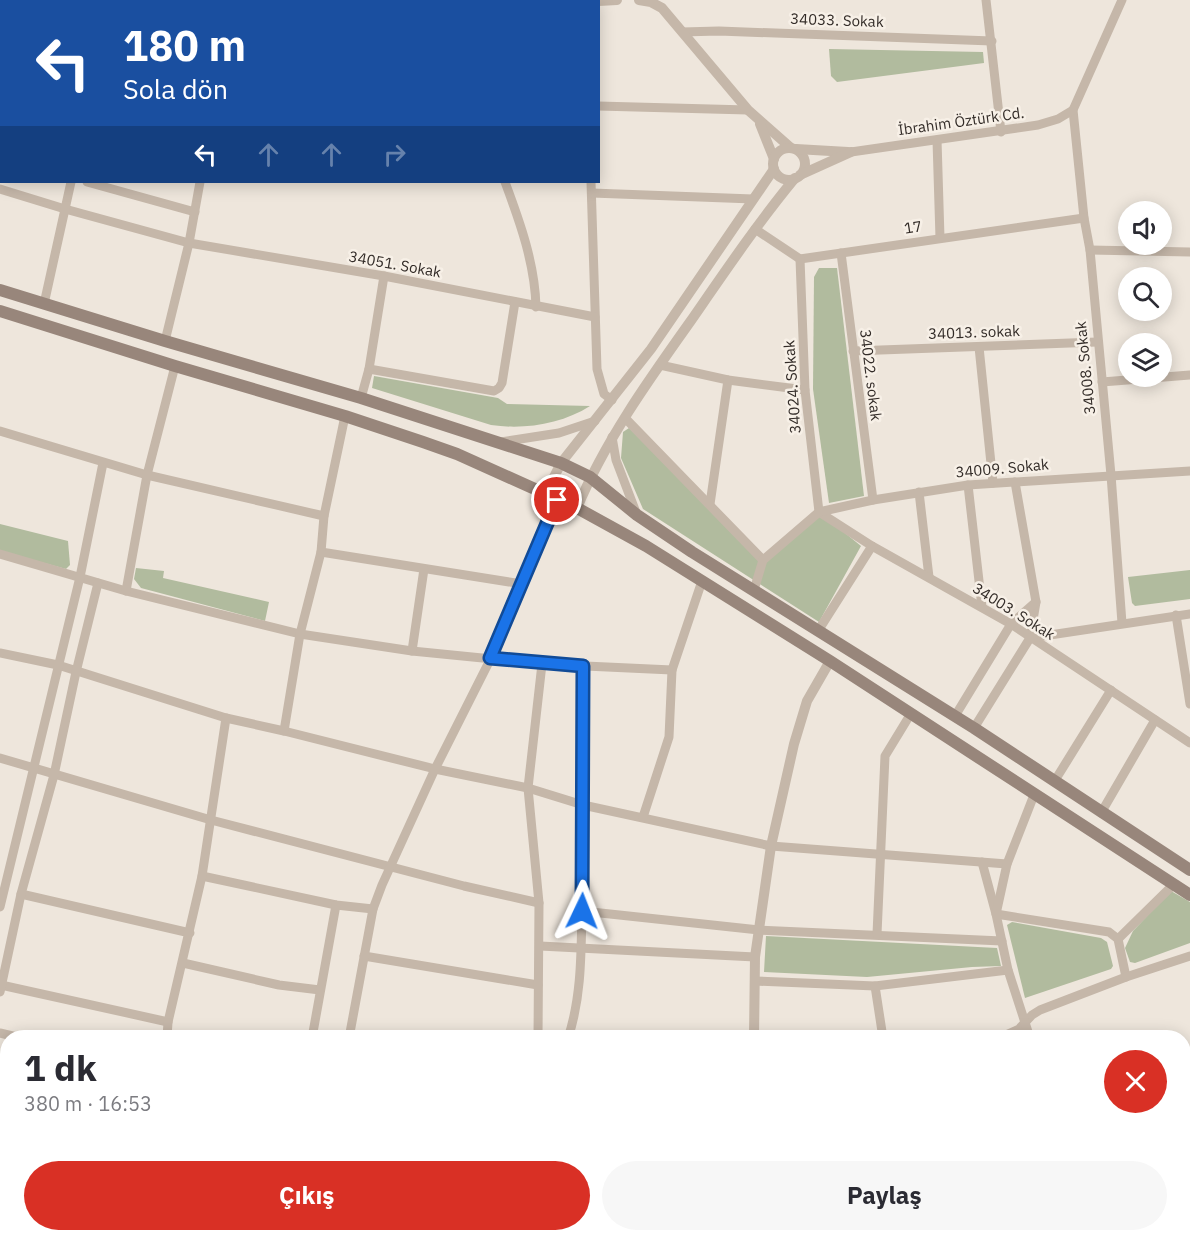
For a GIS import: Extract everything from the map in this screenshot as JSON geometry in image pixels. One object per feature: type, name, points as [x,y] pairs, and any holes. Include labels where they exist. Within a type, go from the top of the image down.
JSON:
[{"type":"main road","points":[[0,290],[362,398],[561,463],[590,477],[637,515],[818,632],[974,728],[1190,870]]},
{"type":"main road","points":[[0,311],[345,416],[457,454],[577,508],[646,546],[702,581],[1190,895]]},
{"type":"street","points":[[600,1],[618,0]]},
{"type":"street","points":[[577,508],[590,477],[612,437],[660,365],[755,229],[805,166],[800,152],[758,121],[748,110],[682,32],[666,4],[639,0]]},
{"type":"street","points":[[986,0],[1001,132]]},
{"type":"street","points":[[1073,110],[1122,0]]},
{"type":"street","name":"34033. Sokak","points":[[682,32],[719,31],[992,41]]},
{"type":"street","points":[[600,106],[748,110]]},
{"type":"street","name":"İbrahim Öztürk Cd.","points":[[851,152],[1038,125],[1058,119],[1073,110]]},
{"type":"street","name":"34008. Sokak","points":[[1073,110],[1084,218],[1090,250],[1122,623]]},
{"type":"street","points":[[758,121],[780,177],[790,179],[797,177],[851,152]]},
{"type":"street","points":[[937,140],[940,238]]},
{"type":"street","points":[[350,1030],[373,909],[390,865],[490,658],[522,584],[561,463],[651,349],[753,199],[780,150],[851,152]]},
{"type":"street","points":[[44,304],[71,183]]},
{"type":"street","points":[[91,183],[195,212]]},
{"type":"street","points":[[165,341],[189,243],[200,183]]},
{"type":"street","points":[[506,183],[536,287],[536,307]]},
{"type":"street","points":[[591,183],[597,369],[603,394],[612,400]]},
{"type":"street","name":"34051. Sokak","points":[[0,189],[189,243],[384,276],[595,317]]},
{"type":"street","points":[[592,193],[753,199]]},
{"type":"street","name":"17","points":[[800,259],[1084,218]]},
{"type":"street","points":[[755,229],[800,259]]},
{"type":"street","points":[[1090,250],[1190,252]]},
{"type":"street","name":"34022. sokak","points":[[841,253],[873,500]]},
{"type":"street","name":"34024. Sokak","points":[[800,259],[805,390],[819,512]]},
{"type":"street","points":[[362,398],[384,276]]},
{"type":"street","points":[[369,369],[494,391],[500,388],[502,383],[515,302]]},
{"type":"street","name":"34013. sokak","points":[[853,351],[1097,342]]},
{"type":"street","points":[[979,347],[993,483]]},
{"type":"street","points":[[660,365],[728,380],[805,390]]},
{"type":"street","points":[[126,591],[147,475],[175,366]]},
{"type":"street","points":[[1102,382],[1190,375]]},
{"type":"street","points":[[710,504],[728,380]]},
{"type":"street","points":[[284,731],[300,634],[321,552],[324,516],[345,416]]},
{"type":"street","points":[[625,418],[763,560]]},
{"type":"street","points":[[498,442],[559,433],[595,421]]},
{"type":"street","points":[[0,431],[147,475],[324,516]]},
{"type":"street","points":[[612,437],[616,460],[637,515]]},
{"type":"street","points":[[0,907],[80,577],[104,463]]},
{"type":"street","name":"34009. Sokak","points":[[819,512],[919,492],[993,483],[1190,471]]},
{"type":"street","points":[[974,728],[1030,638],[1036,602],[1015,482]]},
{"type":"street","points":[[968,486],[982,608]]},
{"type":"street","points":[[919,492],[929,577]]},
{"type":"street","points":[[753,590],[763,560],[819,512]]},
{"type":"street","name":"34003. Sokak","points":[[819,512],[872,546],[1011,624],[1190,743]]},
{"type":"street","points":[[818,632],[872,546]]},
{"type":"street","points":[[321,552],[522,584]]},
{"type":"street","points":[[0,554],[126,591],[300,634],[412,651],[542,664],[672,670]]},
{"type":"street","points":[[412,651],[424,569]]},
{"type":"street","points":[[644,817],[669,736],[672,670],[702,581]]},
{"type":"street","points":[[98,583],[54,775],[21,894],[1,988],[168,1022]]},
{"type":"street","points":[[955,716],[1011,624],[1036,602]]},
{"type":"street","points":[[1030,638],[1190,614]]},
{"type":"street","points":[[1176,615],[1190,704]]},
{"type":"street","points":[[0,653],[58,665],[226,718],[435,769],[528,788],[583,805],[771,846],[1007,864]]},
{"type":"street","points":[[754,1030],[756,957],[771,846],[794,744],[807,701],[830,662]]},
{"type":"street","points":[[538,1030],[539,903],[528,788],[542,664]]},
{"type":"street","points":[[570,1030],[580,980],[582,948],[583,666]]},
{"type":"street","points":[[1054,782],[1111,690]]},
{"type":"street","points":[[878,934],[885,756],[910,715]]},
{"type":"street","points":[[168,1030],[202,876],[226,718]]},
{"type":"street","points":[[1101,813],[1155,720]]},
{"type":"street","points":[[0,758],[211,820],[464,886],[539,903]]},
{"type":"street","points":[[996,914],[1007,864],[1034,795]]},
{"type":"street","points":[[0,856],[11,860]]},
{"type":"street","points":[[982,862],[1008,970],[1028,1030]]},
{"type":"street","points":[[202,876],[336,905],[373,909]]},
{"type":"street","points":[[1118,939],[1173,885]]},
{"type":"street","points":[[21,894],[190,933]]},
{"type":"street","points":[[313,1030],[336,905]]},
{"type":"street","points":[[582,911],[759,930],[1002,941]]},
{"type":"street","points":[[996,914],[1109,932],[1118,939],[1126,977]]},
{"type":"street","points":[[540,946],[756,957]]},
{"type":"street","points":[[364,956],[538,985]]},
{"type":"street","points":[[1017,1030],[1040,1010],[1126,977],[1190,956]]},
{"type":"street","points":[[183,963],[279,985],[320,990]]},
{"type":"street","points":[[755,981],[875,986],[1008,970]]},
{"type":"street","points":[[875,986],[882,1030]]},
{"type":"green space","points":[[829,49],[983,52],[984,63],[837,82],[831,76]]},
{"type":"green space","points":[[819,268],[837,268],[864,496],[829,503],[813,389],[814,277]]},
{"type":"green space","points":[[374,376],[498,398],[507,404],[590,406],[567,417],[542,424],[516,427],[491,425],[372,388]]},
{"type":"green space","points":[[629,428],[762,560],[819,512],[861,546],[819,622],[643,509],[621,458],[623,432]]},
{"type":"green space","points":[[0,524],[68,541],[70,565],[66,569],[0,551]]},
{"type":"green space","points":[[136,568],[164,571],[163,578],[269,602],[265,621],[141,588],[134,579]]},
{"type":"green space","points":[[1190,570],[1190,599],[1135,606],[1132,603],[1128,577]]},
{"type":"green space","points":[[1171,891],[1190,902],[1190,943],[1135,963],[1130,962],[1125,948],[1133,931]]},
{"type":"green space","points":[[1012,922],[1101,938],[1107,942],[1113,966],[1111,969],[1025,998],[1007,925]]},
{"type":"green space","points":[[766,936],[997,948],[1001,966],[867,977],[764,972]]},
{"type":"route","points":[[557,500],[490,658],[583,666],[582,911]]}]
